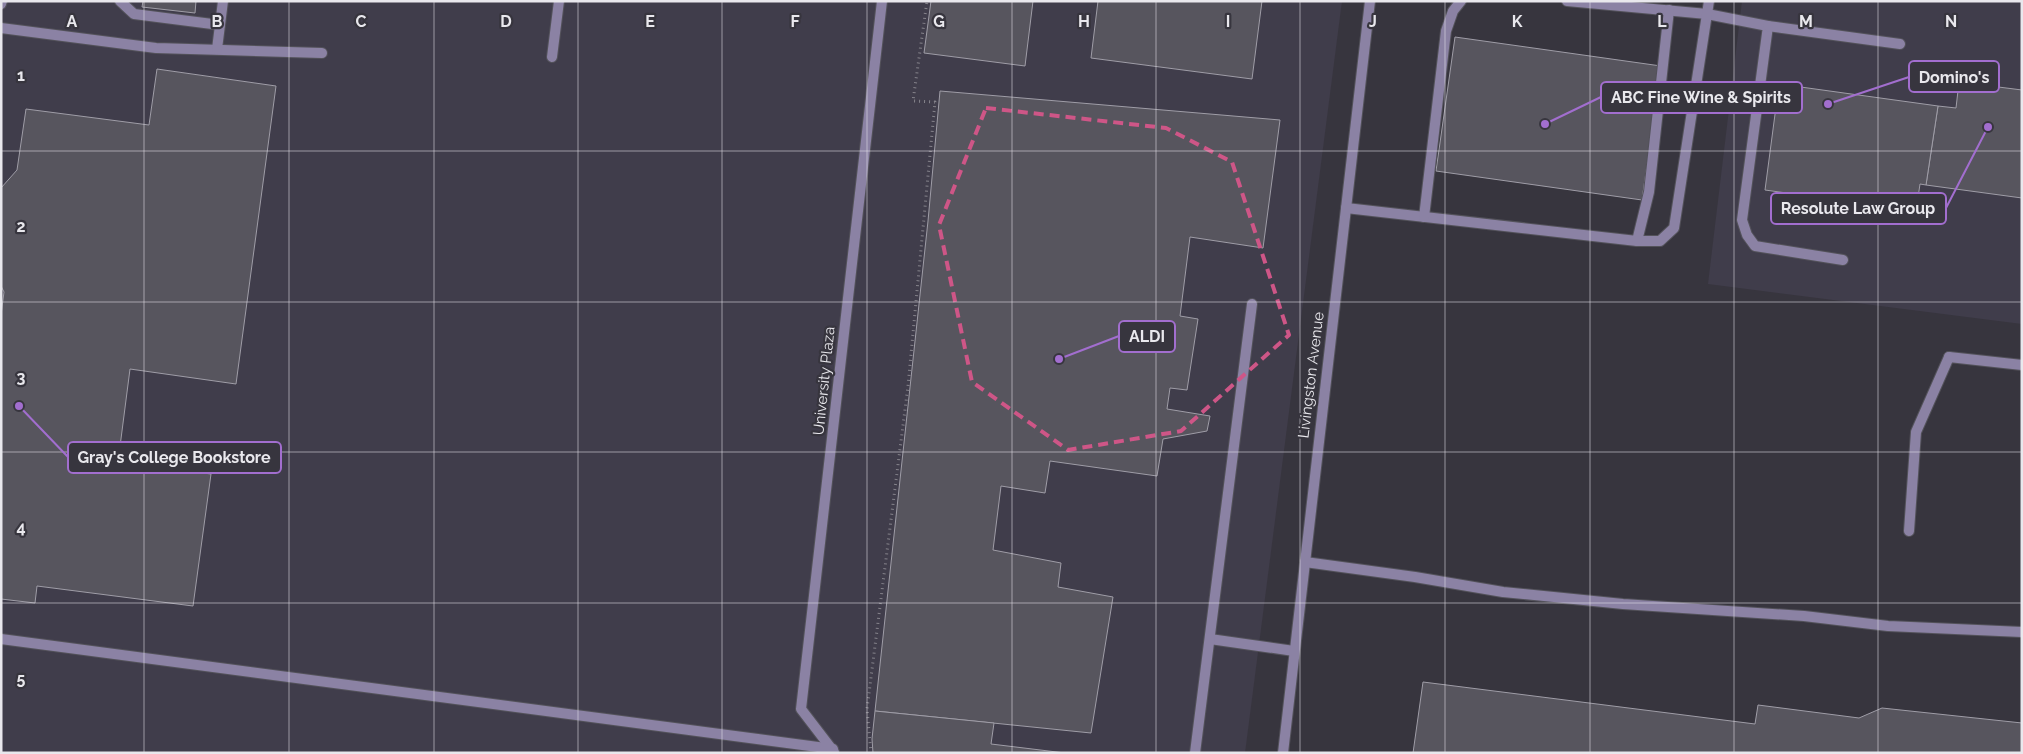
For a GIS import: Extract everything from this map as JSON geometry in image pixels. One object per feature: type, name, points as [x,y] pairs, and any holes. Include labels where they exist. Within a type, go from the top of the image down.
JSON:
[{"type":"street","points":[[120,1],[134,14],[220,25]]},
{"type":"street","points":[[216,49],[223,1]]},
{"type":"street","points":[[552,57],[559,1]]},
{"type":"street","name":"University Plaza","points":[[833,751],[801,709],[882,1]]},
{"type":"street","name":"Livingston Avenue","points":[[1282,753],[1370,1]]},
{"type":"street","points":[[1424,217],[1446,31],[1453,11],[1461,1]]},
{"type":"street","points":[[1567,1],[1707,14],[1768,26],[1900,44]]},
{"type":"street","points":[[1346,208],[1637,241],[1660,241],[1674,228],[1709,1]]},
{"type":"street","points":[[1637,241],[1649,192],[1669,10]]},
{"type":"street","points":[[1768,26],[1742,220],[1747,235],[1756,246],[1843,260]]},
{"type":"street","points":[[1,28],[156,48],[322,53]]},
{"type":"street","points":[[1195,753],[1252,304]]},
{"type":"street","points":[[1909,531],[1916,432],[1949,357],[2022,365]]},
{"type":"street","points":[[1305,562],[1354,567],[1503,592],[1614,604],[1804,616],[1888,626],[2022,632]]},
{"type":"street","points":[[1,639],[833,751]]},
{"type":"street","points":[[1210,639],[1294,651]]},
{"type":"path","points":[[871,753],[867,709],[908,386],[935,102],[912,101],[927,1]]},
{"type":"highlighted area","points":[[986,108],[1166,128],[1232,162],[1289,335],[1181,431],[1068,450],[972,382],[939,225]]},
{"type":"shaded area","points":[[1,1],[1342,1],[1245,753],[1,753]]},
{"type":"shaded area","points":[[1742,1],[2022,1],[2022,324],[1708,284]]},
{"type":"building","points":[[143,1],[196,1],[195,13],[142,7]]},
{"type":"building","points":[[931,1],[1033,1],[1025,66],[924,53]]},
{"type":"building","points":[[1098,1],[1262,1],[1252,79],[1091,58]]},
{"type":"building","points":[[1455,37],[1661,66],[1642,200],[1436,171]]},
{"type":"building","points":[[157,69],[276,86],[236,384],[130,369],[118,462],[211,474],[193,606],[37,586],[35,603],[1,599],[1,315],[4,292],[1,286],[1,188],[17,170],[26,109],[149,125]]},
{"type":"building","points":[[1959,82],[2022,90],[2022,198],[1926,185],[1938,106],[1956,108]]},
{"type":"building","points":[[1779,84],[1938,106],[1926,185],[1920,184],[1916,211],[1765,190]]},
{"type":"building","points":[[940,91],[1280,120],[1263,248],[1190,237],[1180,316],[1198,319],[1187,390],[1170,388],[1167,409],[1210,416],[1207,431],[1163,439],[1157,476],[1050,461],[1045,493],[1001,486],[993,550],[1061,563],[1058,587],[1113,597],[1091,733],[875,711],[928,221]]},
{"type":"building","points":[[1423,682],[1755,724],[1758,705],[1859,718],[1882,708],[2022,723],[2022,753],[1413,753]]},
{"type":"building","points":[[875,711],[994,723],[991,744],[1065,753],[873,753],[872,739]]},
{"type":"place","name":"Domino's","points":[[1828,104]]},
{"type":"place","name":"ABC Fine Wine & Spirits","points":[[1545,124]]},
{"type":"place","name":"Resolute Law Group","points":[[1988,127]]},
{"type":"place","name":"ALDI","points":[[1059,359]]},
{"type":"place","name":"Gray's College Bookstore","points":[[19,406]]}]
